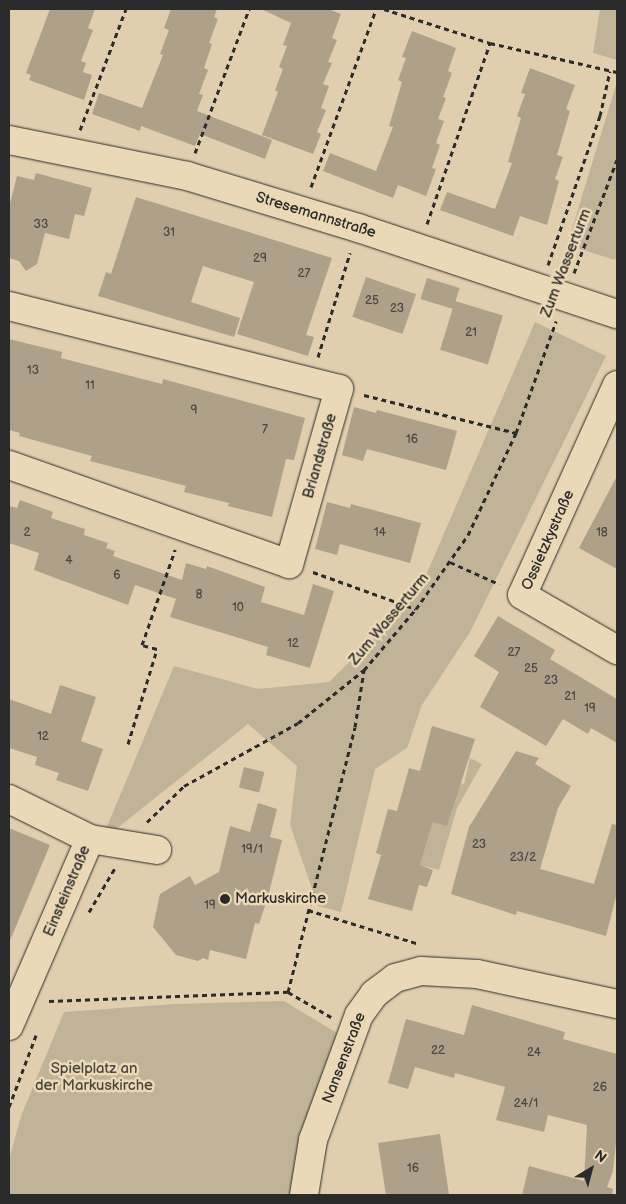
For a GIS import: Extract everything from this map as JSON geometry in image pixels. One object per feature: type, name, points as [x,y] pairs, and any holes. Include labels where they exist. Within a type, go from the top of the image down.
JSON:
[{"type":"street","name":"Stresemannstraße","points":[[9,140],[187,176],[553,290],[617,314]]},
{"type":"street","points":[[9,306],[339,389]]},
{"type":"street","name":"Ossietzkystraße","points":[[617,385],[522,595],[617,650]]},
{"type":"street","name":"Briandstraße","points":[[289,564],[339,389]]},
{"type":"street","points":[[9,465],[183,524],[289,564]]},
{"type":"street","name":"Einsteinstraße","points":[[9,1026],[90,839],[26,804]]},
{"type":"street","points":[[90,839],[157,850]]},
{"type":"street","name":"Nansenstraße","points":[[304,1195],[313,1140],[353,1030],[374,994],[395,978],[421,971],[477,974],[617,1004]]},
{"type":"path","points":[[71,152],[126,9]]},
{"type":"path","points":[[207,124],[249,9]]},
{"type":"path","points":[[302,211],[376,9]]},
{"type":"path","points":[[384,9],[490,43],[617,72]]},
{"type":"path","points":[[419,247],[490,43]]},
{"type":"path","points":[[553,290],[600,116],[610,70]]},
{"type":"path","name":"Zum Wasserturm","points":[[88,914],[135,833],[184,786],[298,723],[364,670],[416,609],[450,562],[468,535],[516,433],[553,290],[617,160]]},
{"type":"path","points":[[310,381],[358,228]]},
{"type":"path","points":[[339,389],[516,433]]},
{"type":"path","points":[[128,744],[157,649],[142,645],[183,524]]},
{"type":"path","points":[[450,562],[522,595]]},
{"type":"path","points":[[289,564],[416,609]]},
{"type":"path","points":[[288,992],[355,727],[364,670]]},
{"type":"path","points":[[308,910],[427,946]]},
{"type":"path","points":[[46,1010],[53,992]]},
{"type":"path","points":[[49,1001],[288,992],[353,1030]]},
{"type":"path","points":[[9,1107],[38,1028]]},
{"type":"green space","points":[[600,9],[617,9],[617,60],[593,53]]},
{"type":"green space","points":[[617,82],[617,254],[615,260],[567,245]]},
{"type":"green space","points":[[535,322],[606,356],[470,632],[422,705],[407,748],[375,769],[341,912],[318,906],[290,825],[297,766],[248,724],[101,841],[174,666],[258,689],[329,682],[418,594]]},
{"type":"green space","points":[[470,758],[482,764],[457,808],[439,870],[420,865],[433,822],[441,824],[452,780],[464,784]]},
{"type":"green space","name":"Spielplatz an der Markuskirche","points":[[284,1001],[337,1033],[290,1195],[9,1195],[9,1160],[21,1116],[64,1012],[175,1004]]},
{"type":"building","points":[[50,9],[95,9],[88,28],[93,30],[81,61],[86,63],[83,72],[92,75],[84,100],[29,80],[31,75],[26,73]]},
{"type":"building","points":[[171,9],[217,9],[214,17],[218,19],[209,43],[212,44],[204,68],[208,70],[199,94],[203,95],[197,111],[272,140],[265,159],[200,134],[195,146],[141,126],[140,131],[92,114],[99,93],[142,108],[163,55],[160,54],[169,30],[164,28]]},
{"type":"building","points":[[261,9],[328,9],[341,14],[332,38],[337,40],[328,62],[332,63],[323,84],[329,86],[321,108],[326,110],[317,132],[321,134],[313,154],[262,135],[278,92],[275,90],[283,69],[279,67],[287,46],[283,45],[291,23]]},
{"type":"building","points":[[412,31],[456,48],[448,71],[452,73],[443,97],[446,98],[438,119],[444,121],[436,143],[440,145],[432,168],[436,169],[426,196],[398,185],[393,198],[323,171],[330,153],[376,171],[393,127],[389,126],[402,82],[398,80],[406,58],[402,57]]},
{"type":"building","points":[[530,68],[575,85],[566,109],[570,111],[557,155],[563,157],[555,179],[559,181],[547,225],[520,216],[513,236],[440,210],[447,192],[495,209],[512,163],[508,162],[521,118],[517,116],[525,94],[521,93]]},
{"type":"building","points":[[36,173],[92,188],[84,216],[75,214],[69,239],[45,233],[37,264],[26,271],[19,261],[9,258],[9,207],[17,176],[34,180]]},
{"type":"building","points":[[136,197],[332,258],[306,335],[314,337],[308,356],[237,334],[254,282],[203,266],[191,302],[240,318],[234,337],[98,296],[106,272],[111,274]]},
{"type":"building","points":[[366,277],[416,294],[402,334],[352,317]]},
{"type":"building","points":[[427,278],[460,288],[453,309],[421,299]]},
{"type":"building","points":[[455,301],[503,316],[488,364],[440,350]]},
{"type":"building","points":[[9,339],[62,352],[61,358],[162,384],[163,379],[305,418],[294,460],[286,459],[272,517],[228,506],[229,503],[184,492],[186,486],[90,461],[92,456],[19,436],[20,433],[9,430]]},
{"type":"building","points":[[354,407],[376,413],[377,410],[457,431],[446,470],[367,449],[363,461],[342,455]]},
{"type":"building","points":[[617,476],[617,569],[579,548]]},
{"type":"building","points":[[20,500],[53,512],[51,518],[85,529],[84,535],[108,543],[106,548],[115,551],[113,556],[182,580],[186,563],[206,569],[207,566],[265,587],[261,602],[304,615],[313,584],[334,591],[310,668],[266,655],[268,647],[170,617],[176,599],[135,585],[128,605],[34,570],[39,553],[9,543],[9,506],[17,508]]},
{"type":"building","points":[[327,502],[350,508],[351,504],[421,523],[410,563],[340,544],[337,555],[315,549]]},
{"type":"building","points":[[498,616],[555,650],[550,659],[617,699],[617,743],[591,728],[588,734],[563,719],[546,746],[480,707],[499,672],[474,656]]},
{"type":"building","points":[[60,685],[96,697],[81,741],[103,749],[88,791],[56,780],[59,773],[35,765],[37,757],[9,748],[9,699],[51,714]]},
{"type":"building","points":[[432,726],[475,739],[447,826],[433,822],[420,865],[433,870],[427,887],[419,885],[412,911],[368,899],[381,855],[376,853],[388,809],[397,811],[409,768],[420,771]]},
{"type":"building","points":[[516,751],[539,758],[535,764],[571,786],[558,808],[540,869],[594,884],[612,824],[617,825],[617,893],[606,936],[517,911],[516,915],[451,894],[469,827]]},
{"type":"building","points":[[244,767],[264,772],[259,792],[239,787]]},
{"type":"building","points":[[258,803],[277,809],[270,837],[282,840],[268,897],[259,924],[255,923],[246,959],[210,950],[208,960],[203,958],[198,961],[176,955],[153,927],[160,894],[190,876],[195,885],[219,872],[230,826],[250,832]]},
{"type":"building","points":[[9,828],[50,845],[9,943]]},
{"type":"building","points":[[472,1005],[565,1032],[563,1039],[617,1054],[617,1134],[613,1171],[607,1187],[613,1189],[612,1195],[522,1195],[529,1166],[584,1181],[587,1125],[548,1115],[544,1132],[496,1120],[505,1087],[455,1073],[454,1078],[415,1067],[408,1089],[388,1083],[406,1019],[464,1035]]},
{"type":"building","points":[[440,1134],[449,1195],[386,1195],[378,1143]]},
{"type":"place","name":"Markuskirche","points":[[225,899]]}]
